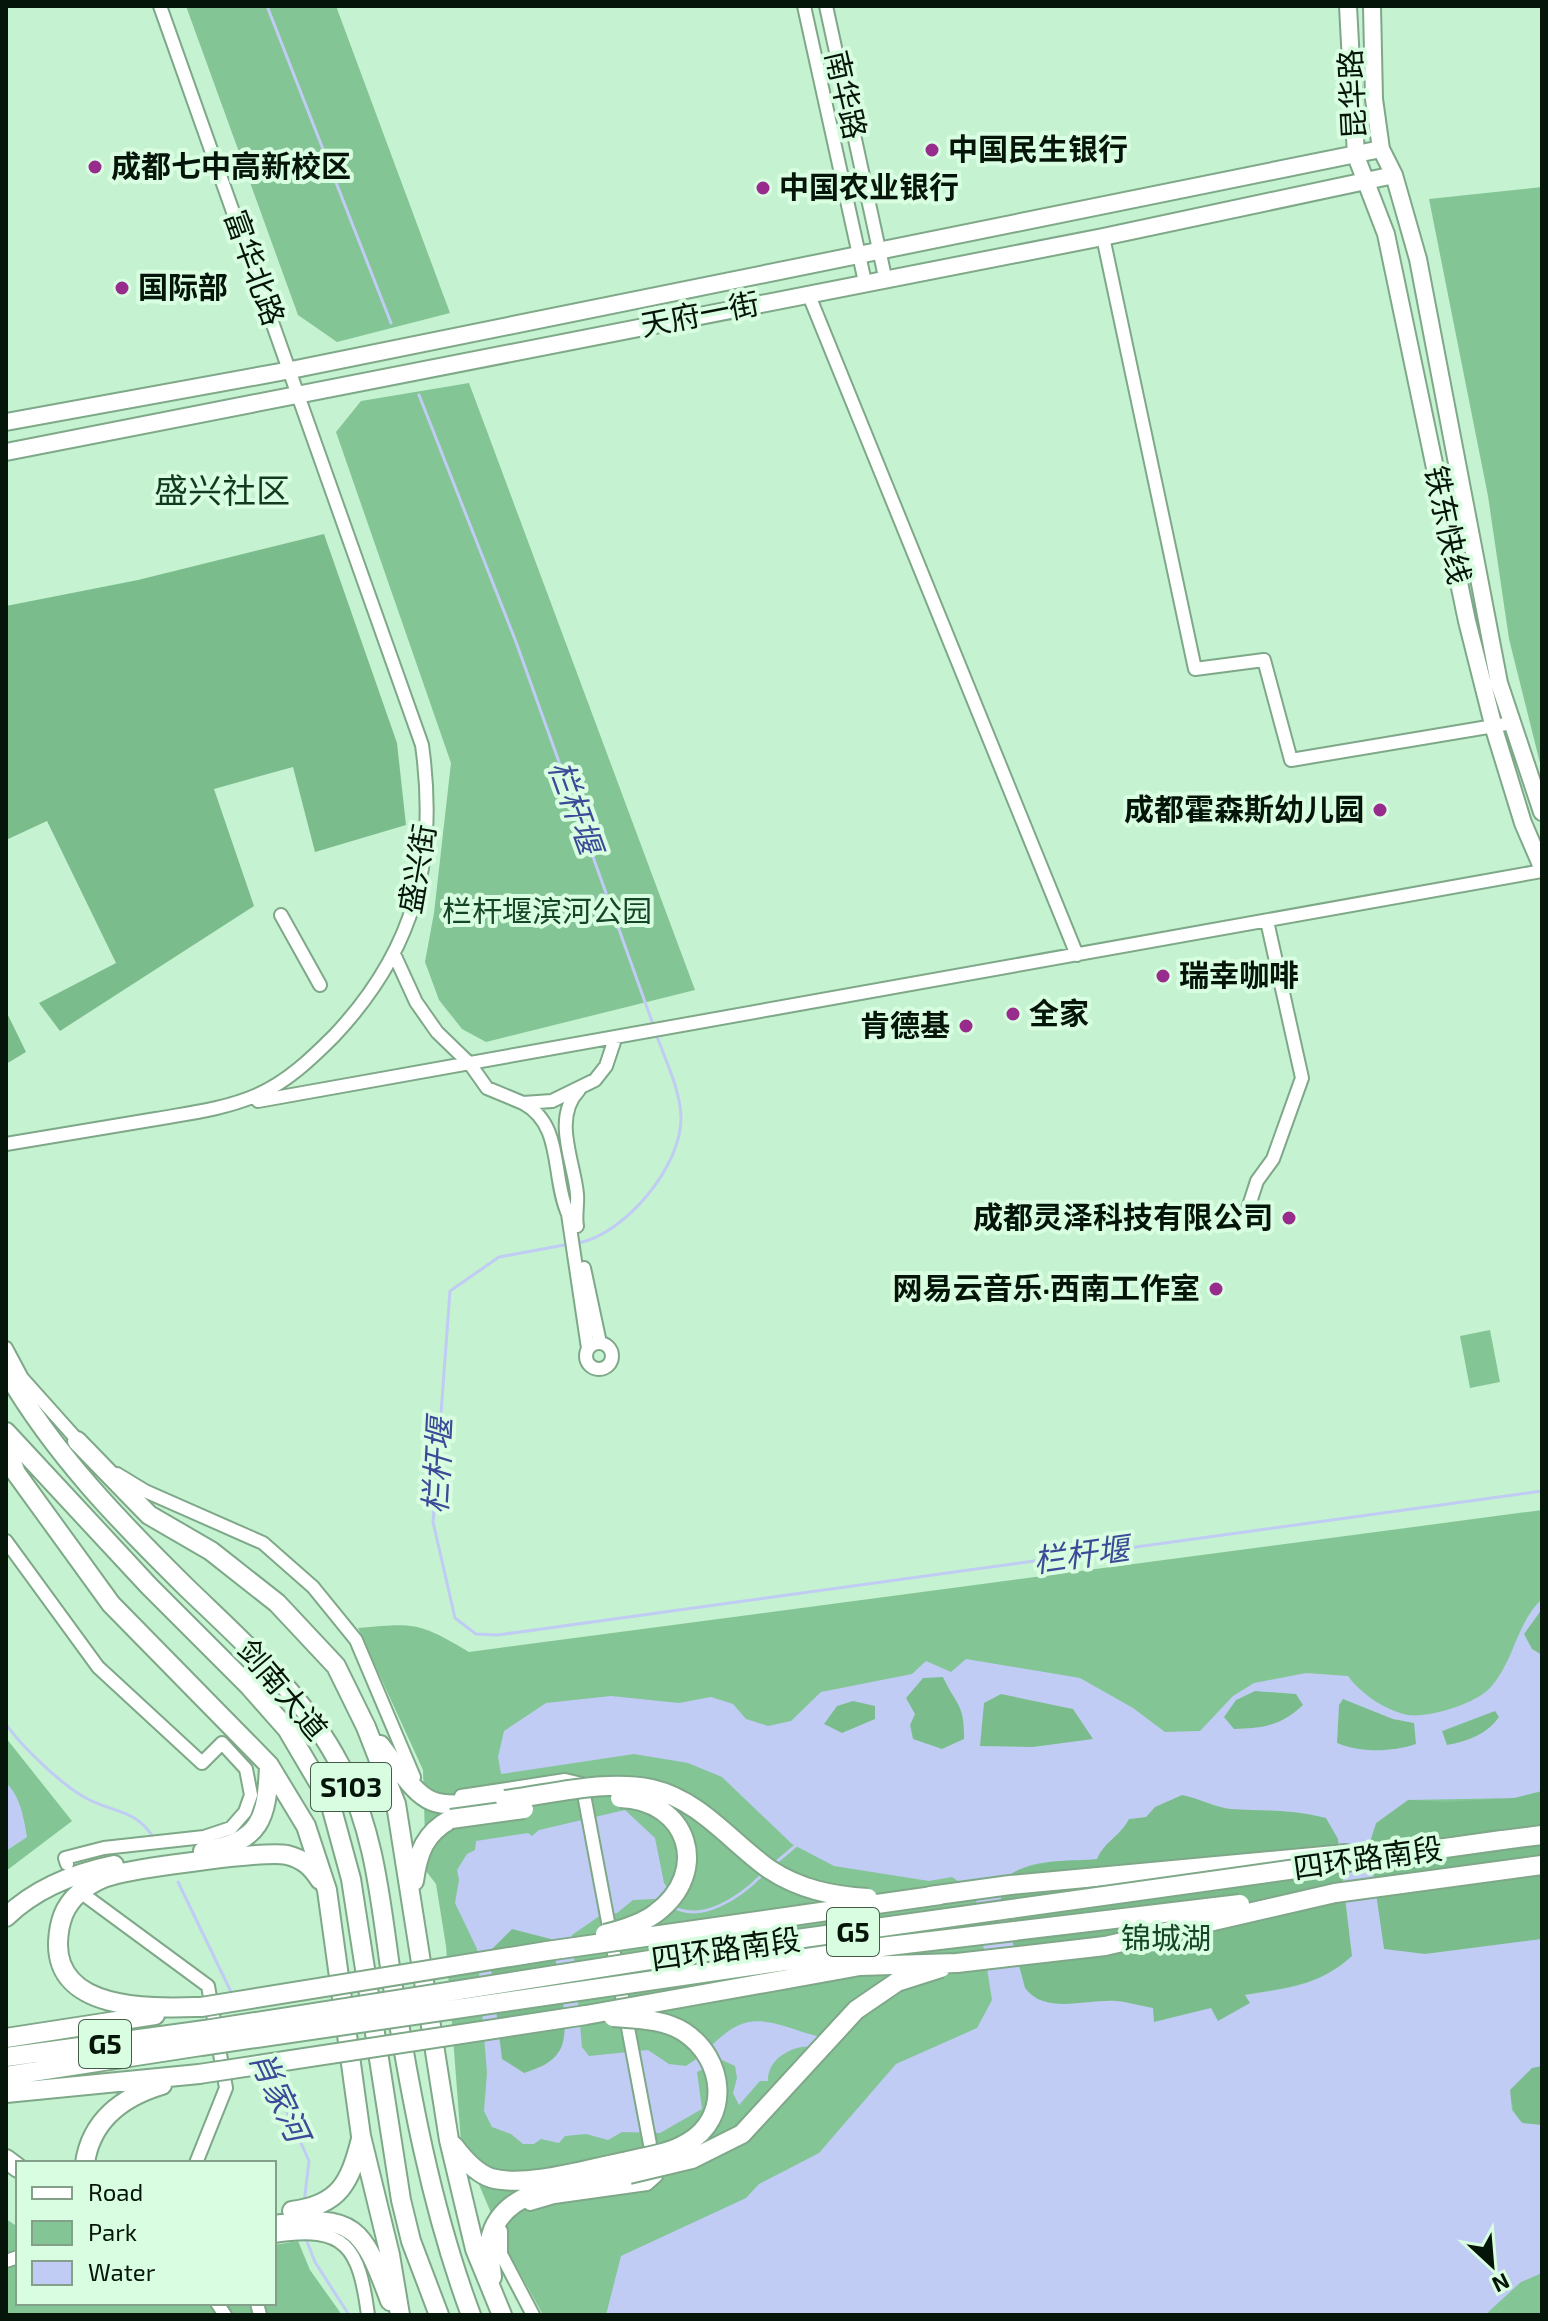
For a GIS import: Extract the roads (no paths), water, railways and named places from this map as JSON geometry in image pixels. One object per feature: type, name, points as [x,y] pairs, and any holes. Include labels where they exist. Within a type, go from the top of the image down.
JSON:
[{"type":"highway","name":"剑南大道","points":[[6,1371],[67,1462],[123,1523],[284,1682],[323,1733],[343,1768],[368,1836],[426,2159],[451,2257],[471,2315]]},
{"type":"highway","name":"剑南大道","points":[[6,1432],[287,1729],[330,1802],[351,1879],[401,2200],[411,2241],[439,2315]]},
{"type":"highway","points":[[77,1441],[149,1515],[211,1551],[277,1603],[336,1666],[366,1727],[396,1804],[449,2140],[475,2249],[502,2315]]},
{"type":"highway","points":[[6,1447],[16,1473],[111,1604],[269,1765],[306,1826],[327,1890],[361,2136],[390,2255],[398,2315]]},
{"type":"highway","points":[[366,1727],[421,1798],[441,1806],[615,1786],[653,1789],[682,1801],[769,1869],[807,1889],[860,1898],[940,1895]]},
{"type":"highway","points":[[6,1917],[38,1893],[80,1873],[227,1848],[245,1838],[267,1806],[269,1765]]},
{"type":"highway","points":[[411,1899],[418,1853],[435,1828],[451,1819],[620,1798],[634,1799],[663,1809],[680,1827],[688,1848],[685,1875],[657,1913],[623,1929],[547,1951]]},
{"type":"highway","name":"四环路南段","points":[[6,2076],[203,2038],[669,1957],[1542,1835]]},
{"type":"highway","points":[[6,2038],[547,1951],[940,1895],[1026,1884],[1502,1840]]},
{"type":"highway","points":[[201,2007],[145,2008],[116,2004],[83,1989],[62,1962],[58,1947],[59,1924],[66,1906],[87,1887],[116,1875],[277,1854],[309,1864],[327,1890]]},
{"type":"highway","name":"四环路南段","points":[[6,2057],[203,2038],[889,1946],[1542,1865]]},
{"type":"highway","points":[[6,2093],[199,2074],[586,2015],[860,1966],[957,1963],[1105,1946],[1335,1893]]},
{"type":"highway","points":[[449,2140],[467,2163],[490,2178],[521,2181],[692,2159],[742,2134],[856,2010],[897,1982],[957,1963]]},
{"type":"highway","points":[[494,2296],[489,2242],[497,2221],[515,2203],[536,2192],[628,2167],[690,2142],[708,2126],[718,2107],[720,2088],[702,2048],[684,2032],[654,2020],[586,2015]]},
{"type":"highway","points":[[86,2161],[92,2135],[102,2119],[116,2107],[145,2090],[199,2074]]},
{"type":"highway","points":[[307,2223],[340,2191],[352,2173],[361,2136]]},
{"type":"highway","points":[[276,2215],[307,2223]]},
{"type":"highway","points":[[276,2225],[343,2225],[365,2243],[398,2315]]},
{"type":"main road","name":"昆华路","points":[[1348,6],[1356,156],[1365,181]]},
{"type":"main road","name":"昆华路","points":[[1372,6],[1374,99],[1381,149],[1394,175]]},
{"type":"main road","name":"天府一街","points":[[6,422],[291,370],[1381,149]]},
{"type":"main road","name":"天府一街","points":[[6,452],[885,277],[1103,237],[1394,175]]},
{"type":"main road","name":"铁东快线","points":[[1394,175],[1418,259],[1499,683],[1542,812]]},
{"type":"main road","name":"铁东快线","points":[[1365,181],[1392,259],[1467,621],[1493,727],[1523,823],[1542,869]]},
{"type":"street","name":"富华北路","points":[[160,6],[298,395]]},
{"type":"street","points":[[804,6],[865,282]]},
{"type":"street","name":"南华路","points":[[826,6],[885,277]]},
{"type":"street","points":[[1103,237],[1195,669],[1264,660],[1291,760],[1512,723]]},
{"type":"street","points":[[808,293],[1077,955]]},
{"type":"street","name":"盛兴街","points":[[6,1144],[232,1105],[277,1086],[321,1049],[380,980],[416,904],[429,796],[422,745],[298,395]]},
{"type":"street","points":[[232,1105],[615,1039],[1542,869]]},
{"type":"street","points":[[281,915],[320,985]]},
{"type":"street","points":[[1244,1221],[1257,1181],[1273,1159],[1302,1078],[1267,921]]},
{"type":"street","points":[[394,954],[426,1017],[470,1064],[487,1088],[538,1111],[551,1134],[560,1197],[572,1222],[594,1346]]},
{"type":"street","points":[[572,1222],[577,1198],[565,1124],[569,1103],[606,1066],[615,1039]]},
{"type":"street","points":[[523,1103],[552,1101],[579,1090]]},
{"type":"street","points":[[6,1348],[22,1378],[77,1441],[109,1469],[145,1491],[263,1543],[313,1587],[356,1640],[417,1783],[430,1791],[458,1797],[577,1780],[582,1784],[656,2176],[653,2181],[554,2197],[521,2207],[502,2225],[498,2244],[501,2254],[533,2315]]},
{"type":"street","points":[[6,1541],[98,1667],[202,1763],[222,1743],[246,1769],[251,1795],[245,1812],[231,1828],[204,1837],[104,1848],[65,1858],[67,1864]]},
{"type":"street","points":[[83,1894],[208,1986],[226,2088],[197,2161]]},
{"type":"street","points":[[276,2235],[307,2223],[343,2240],[358,2265],[368,2315]]},
{"type":"water","name":"锦城湖","points":[[1542,1599],[1542,1609],[1524,1634],[1532,1649],[1542,1655],[1542,1791],[1514,1798],[1408,1800],[1376,1823],[1369,1845],[1384,1949],[1425,1954],[1542,1939],[1542,2066],[1532,2068],[1510,2090],[1512,2110],[1522,2123],[1542,2125],[1542,2273],[1521,2282],[1485,2315],[606,2315],[621,2256],[746,2198],[759,2184],[819,2153],[896,2064],[977,2028],[992,2000],[975,1893],[952,1877],[929,1881],[834,1866],[792,1844],[722,1777],[688,1763],[634,1754],[501,1774],[498,1757],[504,1731],[546,1703],[611,1696],[679,1703],[711,1697],[733,1704],[746,1719],[768,1726],[791,1721],[821,1692],[912,1674],[926,1661],[951,1672],[966,1659],[1080,1678],[1133,1708],[1165,1732],[1200,1731],[1233,1696],[1254,1683],[1306,1673],[1348,1676],[1366,1695],[1391,1710],[1408,1715],[1427,1714],[1462,1705],[1489,1689],[1504,1667],[1533,1609]],"holes":[[[943,1677],[959,1705],[964,1739],[942,1749],[913,1739],[910,1725],[915,1714],[906,1698],[923,1678]],[[1255,1691],[1296,1694],[1303,1705],[1271,1724],[1234,1729],[1224,1717],[1236,1700]],[[1001,1694],[1073,1709],[1093,1739],[1033,1747],[980,1746],[984,1703]],[[1343,1699],[1393,1719],[1414,1723],[1416,1744],[1407,1747],[1366,1750],[1337,1743],[1339,1705]],[[853,1701],[875,1706],[875,1719],[842,1733],[824,1724],[837,1706]],[[1495,1711],[1499,1717],[1476,1736],[1447,1745],[1442,1731]],[[1182,1795],[1226,1808],[1326,1818],[1338,1839],[1352,1956],[1315,1980],[1245,1995],[1250,2003],[1218,2021],[1211,2008],[1154,2022],[1153,2008],[1116,2001],[1055,2003],[1033,1996],[1025,1988],[998,1887],[1017,1870],[1029,1866],[1097,1859],[1129,1819],[1146,1817],[1155,1807]]]},
{"type":"water","points":[[6,1783],[18,1801],[27,1837],[6,1851]]},
{"type":"water","points":[[625,1810],[655,1838],[664,1883],[672,1894],[670,1908],[654,1899],[633,1900],[617,1913],[598,1917],[572,1935],[582,2047],[589,2056],[648,2050],[669,2064],[686,2066],[730,2030],[754,2021],[778,2024],[827,2038],[814,2047],[791,2050],[777,2059],[768,2081],[760,2081],[739,2105],[733,2093],[737,2078],[735,2066],[722,2060],[697,2072],[702,2109],[660,2133],[622,2132],[608,2140],[586,2134],[565,2136],[559,2143],[541,2139],[534,2144],[523,2144],[511,2134],[492,2127],[484,2111],[487,2073],[477,1949],[455,1903],[459,1880],[457,1870],[467,1854],[475,1850],[476,1841],[528,1833],[532,1836],[539,1830]],"holes":[[[512,1929],[551,1939],[562,1996],[564,2040],[553,2059],[524,2073],[502,2059],[489,1952]]]},
{"type":"waterway","points":[[267,6],[391,323]]},
{"type":"waterway","name":"栏杆堰","points":[[419,395],[516,642],[654,1027]]},
{"type":"waterway","name":"栏杆堰","points":[[578,1243],[596,1237],[632,1212],[648,1195],[672,1156],[679,1136],[680,1106],[672,1074],[656,1034]]},
{"type":"waterway","name":"栏杆堰","points":[[570,1244],[499,1257],[450,1291],[433,1522],[455,1618],[476,1634],[498,1635],[1542,1491]]},
{"type":"waterway","name":"肖家河","points":[[6,1724],[31,1753],[64,1783],[84,1797],[130,1816],[153,1837]]},
{"type":"waterway","points":[[774,1864],[799,1843]]},
{"type":"waterway","points":[[671,1906],[695,1912],[720,1906],[762,1875]]},
{"type":"waterway","name":"肖家河","points":[[178,1882],[233,1996]]},
{"type":"waterway","name":"肖家河","points":[[269,2072],[309,2161],[304,2203]]},
{"type":"waterway","name":"肖家河","points":[[306,2239],[315,2262],[349,2315]]},
{"type":"place","name":"中国民生银行","points":[[932,150]]},
{"type":"place","name":"成都七中高新校区","points":[[95,167]]},
{"type":"place","name":"中国农业银行","points":[[763,188]]},
{"type":"place","name":"国际部","points":[[122,288]]},
{"type":"place","name":"成都霍森斯幼儿园","points":[[1380,810]]},
{"type":"place","name":"瑞幸咖啡","points":[[1163,976]]},
{"type":"place","name":"全家","points":[[1013,1014]]},
{"type":"place","name":"肯德基","points":[[966,1026]]},
{"type":"place","name":"成都灵泽科技有限公司","points":[[1289,1218]]},
{"type":"place","name":"网易云音乐·西南工作室","points":[[1216,1289]]},
{"type":"district","name":"盛兴社区","points":[[222,491]]},
{"type":"park label","name":"栏杆堰滨河公园","points":[[547,912]]}]
